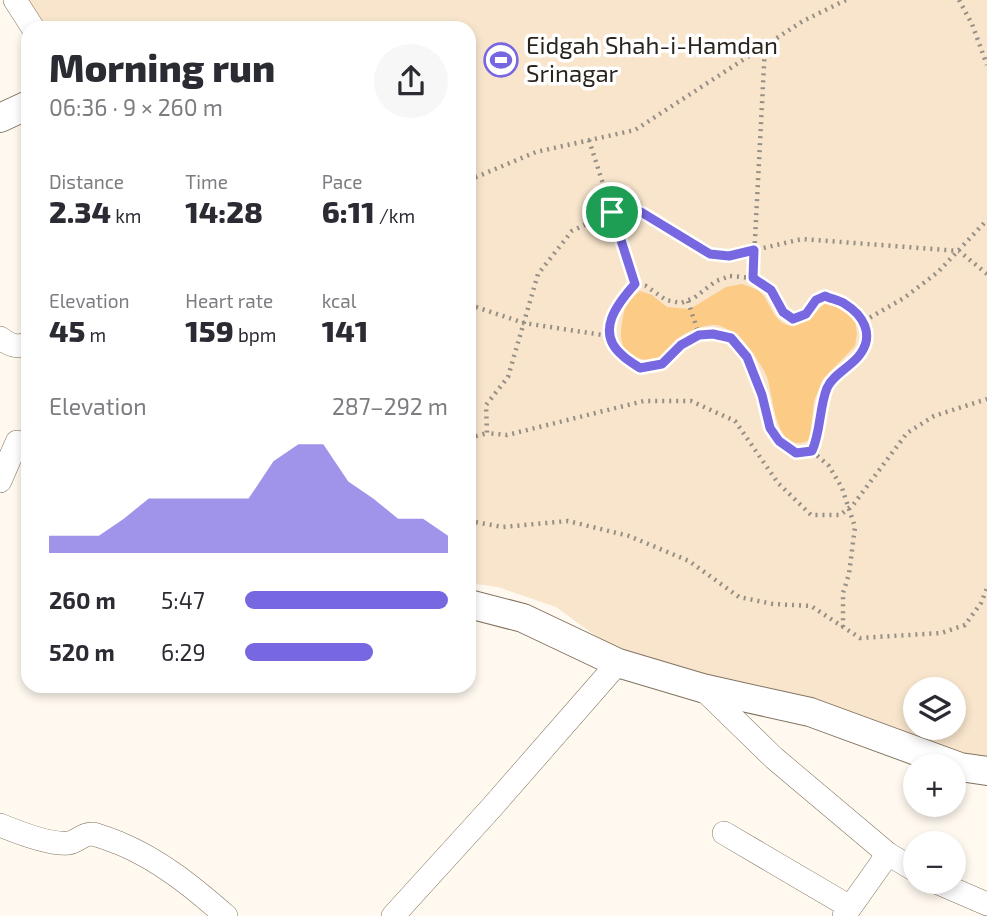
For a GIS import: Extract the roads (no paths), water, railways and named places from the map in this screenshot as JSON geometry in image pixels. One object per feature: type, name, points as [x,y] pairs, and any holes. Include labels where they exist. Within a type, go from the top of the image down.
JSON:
[{"type":"street","points":[[15,0],[28,21]]},
{"type":"street","points":[[0,118],[21,108]]},
{"type":"street","points":[[0,338],[6,343],[21,346]]},
{"type":"street","points":[[0,481],[15,440]]},
{"type":"street","points":[[476,606],[523,618],[618,663],[702,688],[810,712],[960,767],[987,771]]},
{"type":"street","points":[[393,916],[618,663]]},
{"type":"street","points":[[702,688],[774,758],[903,862]]},
{"type":"street","points":[[0,825],[57,843],[72,842],[86,834],[112,840],[141,852],[174,873],[226,916]]},
{"type":"street","points":[[724,833],[847,911],[888,853]]},
{"type":"street","points":[[964,894],[987,904]]},
{"type":"place","name":"Eidgah Shah-i-Hamdan Srinagar","points":[[501,60]]}]
